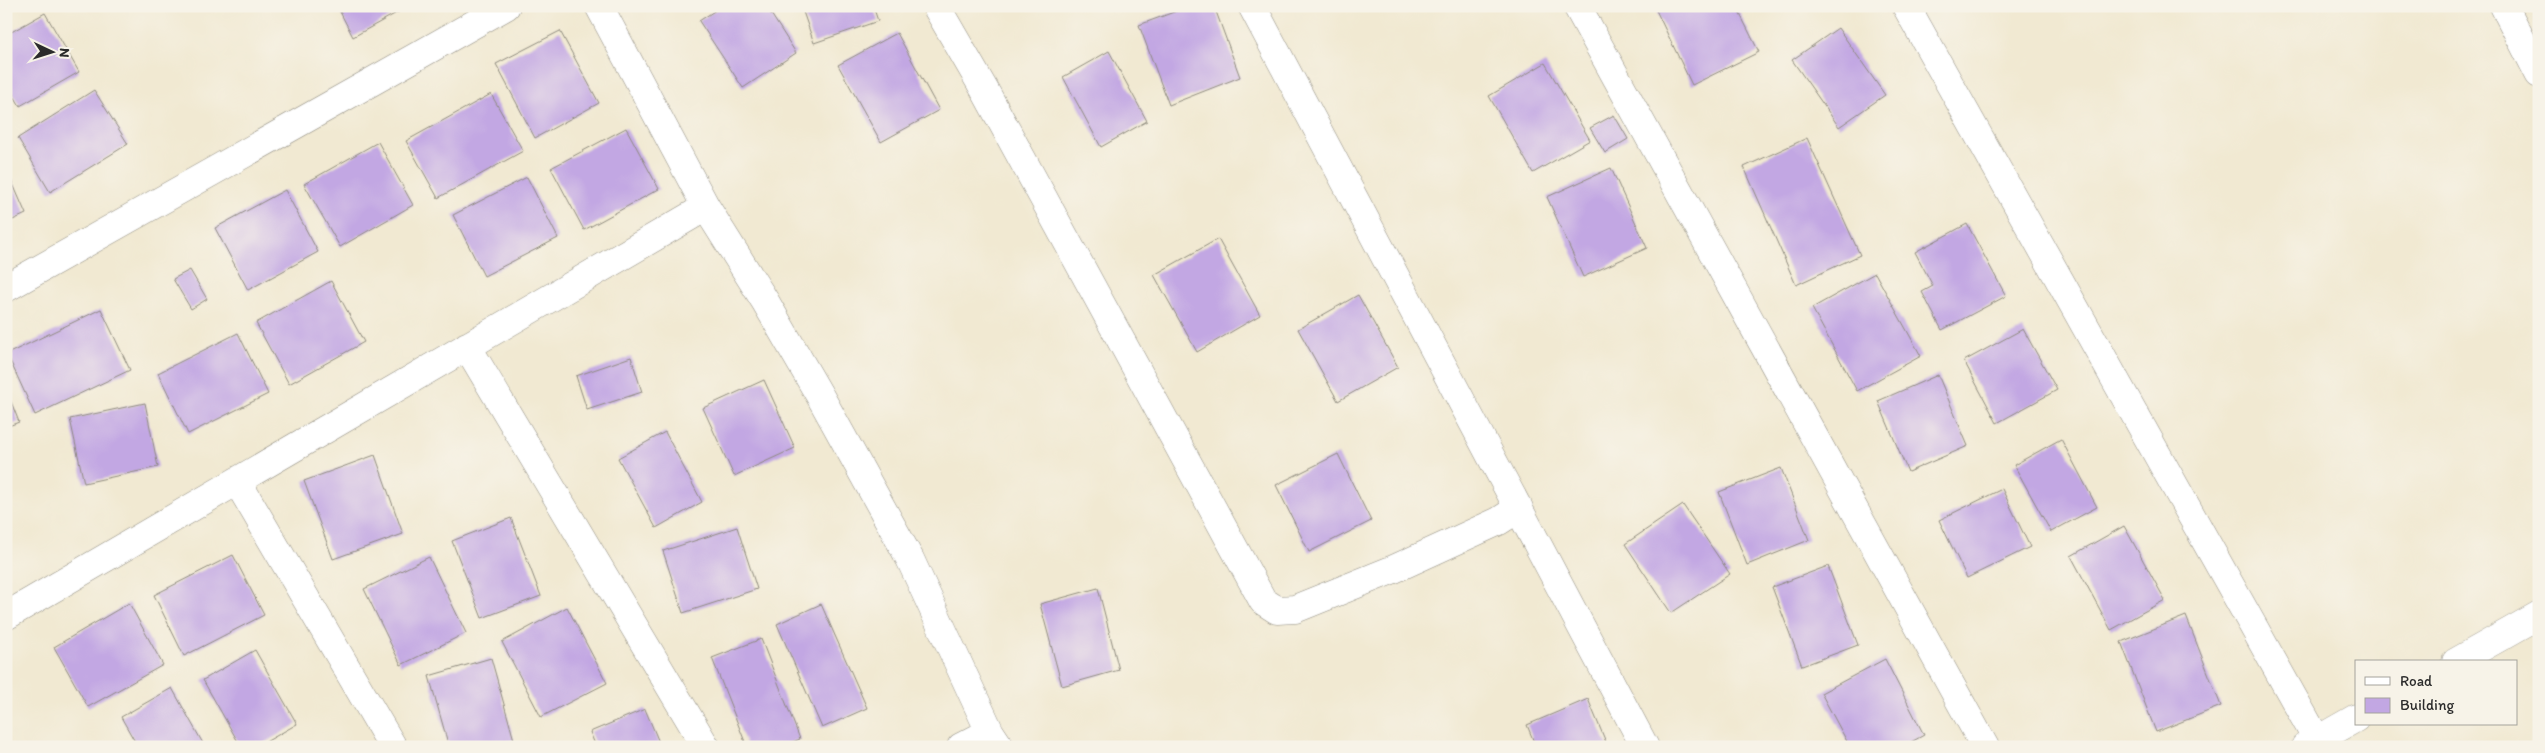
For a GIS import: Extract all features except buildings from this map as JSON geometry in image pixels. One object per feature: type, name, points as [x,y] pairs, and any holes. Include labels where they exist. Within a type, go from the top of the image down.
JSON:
[{"type":"street","points":[[6,288],[506,6]]},
{"type":"street","points":[[599,6],[706,207],[810,379],[910,559],[995,739],[961,747]]},
{"type":"street","points":[[936,6],[984,89],[1263,601],[1277,610],[1295,609],[1394,569],[1499,521],[1519,508]]},
{"type":"street","points":[[1252,6],[1645,747]]},
{"type":"street","points":[[1577,6],[1985,747]]},
{"type":"street","points":[[1906,6],[2311,743],[2355,719]]},
{"type":"street","points":[[2504,6],[2539,74]]},
{"type":"street","points":[[6,616],[706,207]]},
{"type":"street","points":[[467,346],[706,747]]},
{"type":"street","points":[[237,481],[393,747]]},
{"type":"street","points":[[2460,660],[2539,615]]}]
